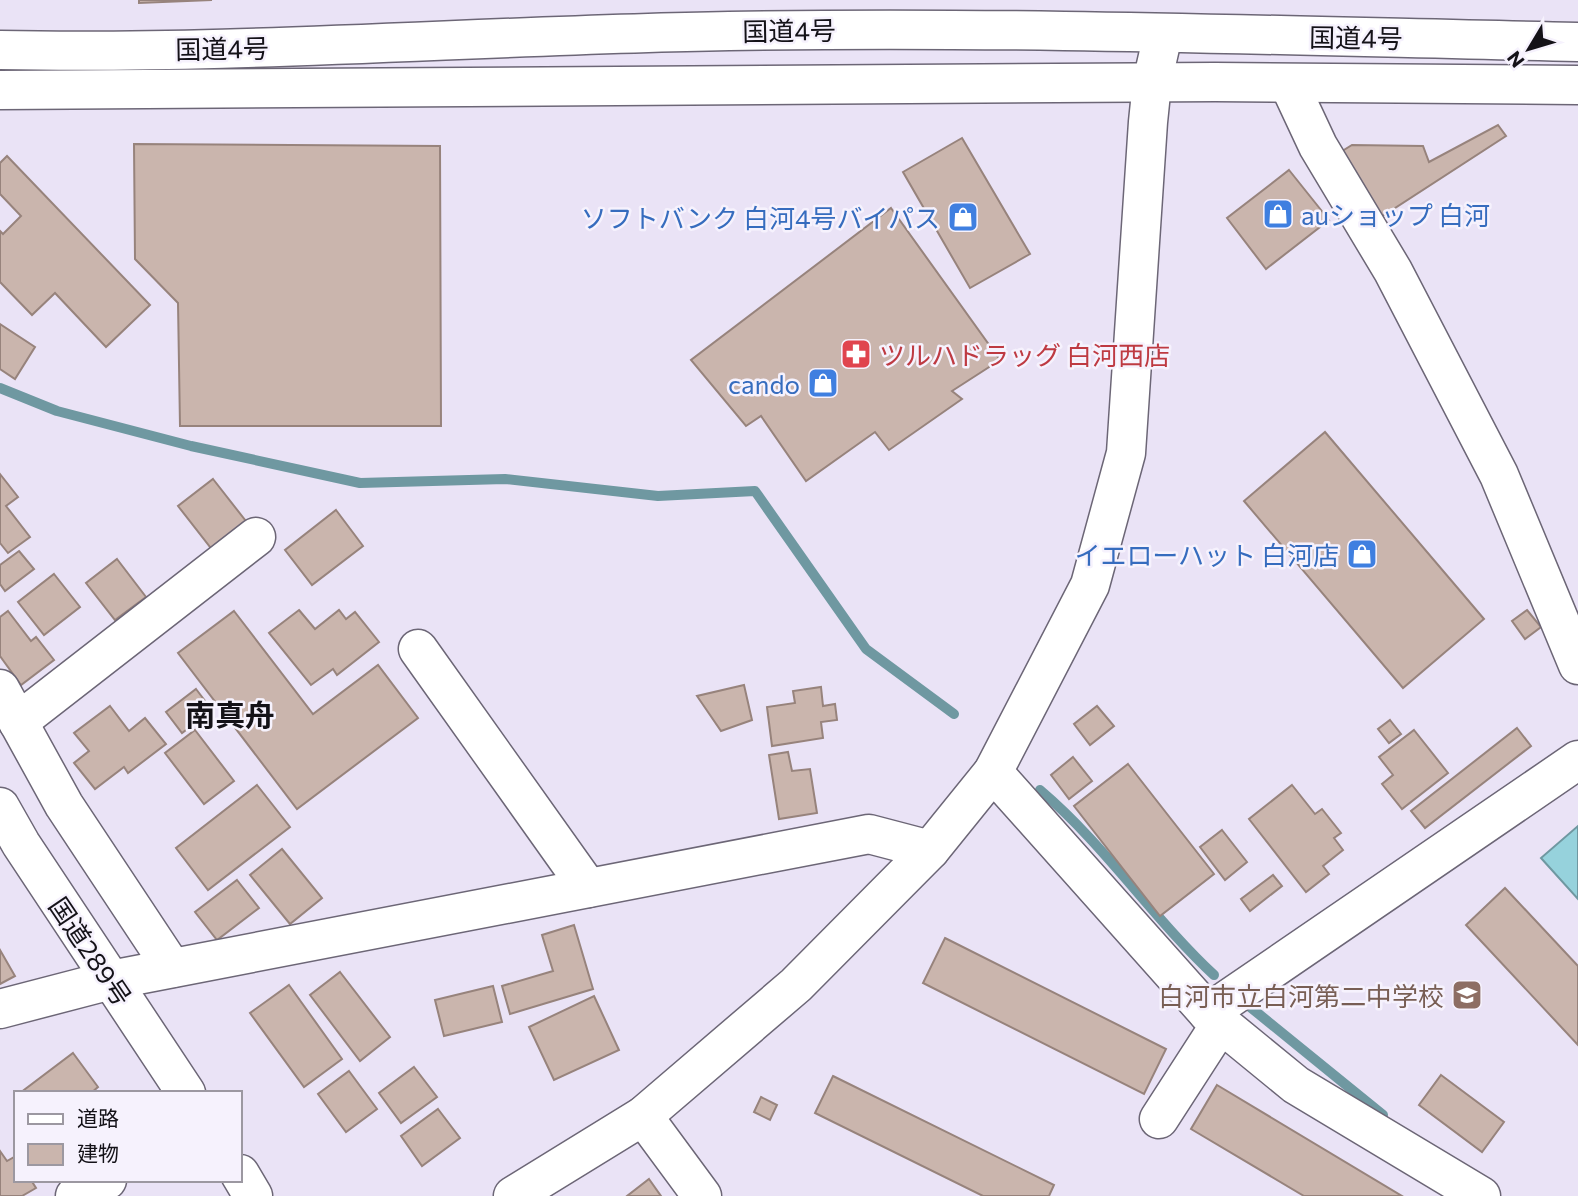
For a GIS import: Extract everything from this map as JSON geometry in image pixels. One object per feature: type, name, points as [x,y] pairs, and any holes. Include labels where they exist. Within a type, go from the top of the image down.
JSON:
[{"type":"main road","name":"国道4号","points":[[0,50],[359,47],[617,33],[890,28],[1578,42]]},
{"type":"main road","points":[[513,1196],[643,1116],[796,985],[930,850],[993,772],[1090,585],[1126,453],[1152,83],[1163,34]]},
{"type":"main road","name":"国道4号","points":[[0,90],[1152,83],[1578,85]]},
{"type":"main road","points":[[1289,83],[1318,146],[1393,271],[1499,475],[1578,666]]},
{"type":"main road","points":[[18,722],[256,537]]},
{"type":"main road","points":[[418,649],[587,888]]},
{"type":"main road","points":[[0,690],[65,805],[172,968]]},
{"type":"main road","points":[[1159,1119],[1214,1018],[1578,760]]},
{"type":"main road","points":[[993,772],[1214,1018],[1296,1086],[1481,1196]]},
{"type":"main road","name":"国道289号","points":[[0,807],[10,845],[111,980],[185,1091]]},
{"type":"main road","points":[[0,1009],[111,980],[869,834],[930,850]]},
{"type":"main road","points":[[643,1116],[702,1196]]},
{"type":"main road","points":[[242,1177],[254,1196]]},
{"type":"main road","points":[[75,1196],[103,1182]]},
{"type":"water","points":[[1578,826],[1578,899],[1541,858]]},
{"type":"building","points":[[139,0],[212,0],[139,3]]},
{"type":"building","points":[[1498,125],[1506,136],[1378,219],[1339,153],[1352,145],[1423,146],[1429,162]]},
{"type":"building","points":[[962,138],[1030,254],[970,288],[903,172]]},
{"type":"building","points":[[134,144],[440,146],[441,426],[180,426],[178,303],[135,259]]},
{"type":"building","points":[[7,156],[150,305],[106,347],[55,293],[32,315],[0,282],[0,231],[3,234],[21,216],[0,194],[0,163]]},
{"type":"building","points":[[1289,170],[1329,220],[1266,269],[1227,218]]},
{"type":"building","points":[[891,208],[1000,360],[952,391],[962,399],[889,450],[875,432],[806,481],[761,416],[746,426],[691,360]]},
{"type":"building","points":[[0,324],[35,347],[15,379],[0,369]]},
{"type":"building","points":[[1325,432],[1484,619],[1403,688],[1244,501]]},
{"type":"building","points":[[0,474],[18,497],[6,506],[30,537],[8,553],[0,543]]},
{"type":"building","points":[[213,479],[249,525],[214,552],[178,506]]},
{"type":"building","points":[[336,510],[363,546],[312,585],[285,550]]},
{"type":"building","points":[[19,551],[34,569],[5,591],[0,584],[0,565]]},
{"type":"building","points":[[117,559],[146,597],[115,620],[86,583]]},
{"type":"building","points":[[54,574],[80,607],[44,635],[18,602]]},
{"type":"building","points":[[299,610],[315,629],[339,610],[346,619],[355,612],[379,642],[337,675],[333,669],[311,685],[269,633]]},
{"type":"building","points":[[1527,610],[1541,627],[1525,639],[1512,621]]},
{"type":"building","points":[[8,611],[31,641],[36,637],[54,660],[21,685],[0,656],[0,617]]},
{"type":"building","points":[[234,611],[313,714],[378,665],[418,718],[297,809],[178,653]]},
{"type":"building","points":[[744,685],[752,720],[721,731],[697,696]]},
{"type":"building","points":[[821,687],[823,706],[835,704],[837,720],[821,722],[823,738],[772,746],[767,707],[795,703],[793,691]]},
{"type":"building","points":[[196,689],[212,710],[182,733],[166,712]]},
{"type":"building","points":[[110,706],[129,731],[145,718],[166,744],[128,773],[124,767],[95,789],[74,763],[89,751],[74,733]]},
{"type":"building","points":[[1097,706],[1114,726],[1090,745],[1074,724]]},
{"type":"building","points":[[1390,720],[1401,734],[1389,743],[1378,729]]},
{"type":"building","points":[[1517,728],[1531,746],[1425,828],[1411,811]]},
{"type":"building","points":[[195,730],[234,781],[204,804],[165,753]]},
{"type":"building","points":[[1414,730],[1448,773],[1402,809],[1382,784],[1393,775],[1379,757]]},
{"type":"building","points":[[788,752],[792,771],[810,769],[817,813],[779,819],[769,755]]},
{"type":"building","points":[[1073,757],[1092,781],[1069,799],[1051,775]]},
{"type":"building","points":[[1128,764],[1214,874],[1160,916],[1074,806]]},
{"type":"building","points":[[257,785],[290,827],[208,890],[176,848]]},
{"type":"building","points":[[1292,785],[1315,814],[1322,809],[1341,833],[1334,838],[1343,850],[1323,866],[1329,874],[1306,892],[1249,819]]},
{"type":"building","points":[[1222,830],[1247,862],[1225,880],[1200,847]]},
{"type":"building","points":[[282,849],[322,898],[290,924],[250,875]]},
{"type":"building","points":[[1273,875],[1282,886],[1250,911],[1241,899]]},
{"type":"building","points":[[237,880],[259,908],[217,940],[195,912]]},
{"type":"building","points":[[1505,888],[1578,966],[1578,1045],[1466,925]]},
{"type":"building","points":[[574,925],[593,989],[510,1014],[502,986],[553,971],[542,935]]},
{"type":"building","points":[[945,938],[1166,1049],[1144,1094],[923,983]]},
{"type":"building","points":[[0,950],[15,976],[0,984]]},
{"type":"building","points":[[340,972],[390,1037],[360,1061],[310,995]]},
{"type":"building","points":[[289,985],[342,1059],[304,1087],[250,1013]]},
{"type":"building","points":[[493,986],[502,1022],[444,1036],[435,1000]]},
{"type":"building","points":[[594,996],[619,1050],[554,1080],[529,1027]]},
{"type":"building","points":[[73,1053],[98,1087],[93,1091],[23,1091]]},
{"type":"building","points":[[414,1067],[437,1097],[401,1123],[379,1093]]},
{"type":"building","points":[[349,1071],[377,1109],[346,1132],[318,1094]]},
{"type":"building","points":[[1441,1075],[1504,1122],[1482,1152],[1419,1105]]},
{"type":"building","points":[[833,1076],[1054,1185],[1049,1196],[983,1196],[815,1113]]},
{"type":"building","points":[[1217,1085],[1402,1196],[1304,1196],[1191,1129]]},
{"type":"building","points":[[761,1097],[777,1105],[770,1120],[754,1112]]},
{"type":"building","points":[[438,1109],[460,1138],[422,1166],[401,1136]]},
{"type":"building","points":[[0,1151],[7,1161],[14,1157],[14,1182],[32,1182],[36,1188],[22,1196],[0,1196]]},
{"type":"building","points":[[649,1179],[661,1196],[627,1196]]},
{"type":"waterway","points":[[0,388],[57,411],[191,446],[360,483],[505,479],[658,496],[755,491],[866,649],[954,714]]},
{"type":"waterway","points":[[1040,790],[1086,834],[1191,953],[1214,975]]},
{"type":"waterway","points":[[1244,1002],[1383,1115]]},
{"type":"place","name":"auショップ 白河","points":[[1278,214]]},
{"type":"place","name":"ソフトバンク 白河4号バイパス","points":[[963,217]]},
{"type":"place","name":"ツルハドラッグ 白河西店","points":[[856,354]]},
{"type":"place","name":"cando","points":[[823,383]]},
{"type":"place","name":"イエローハット 白河店","points":[[1362,554]]},
{"type":"place","name":"白河市立白河第二中学校","points":[[1467,995]]},
{"type":"district","name":"南真舟","points":[[230,713]]}]
